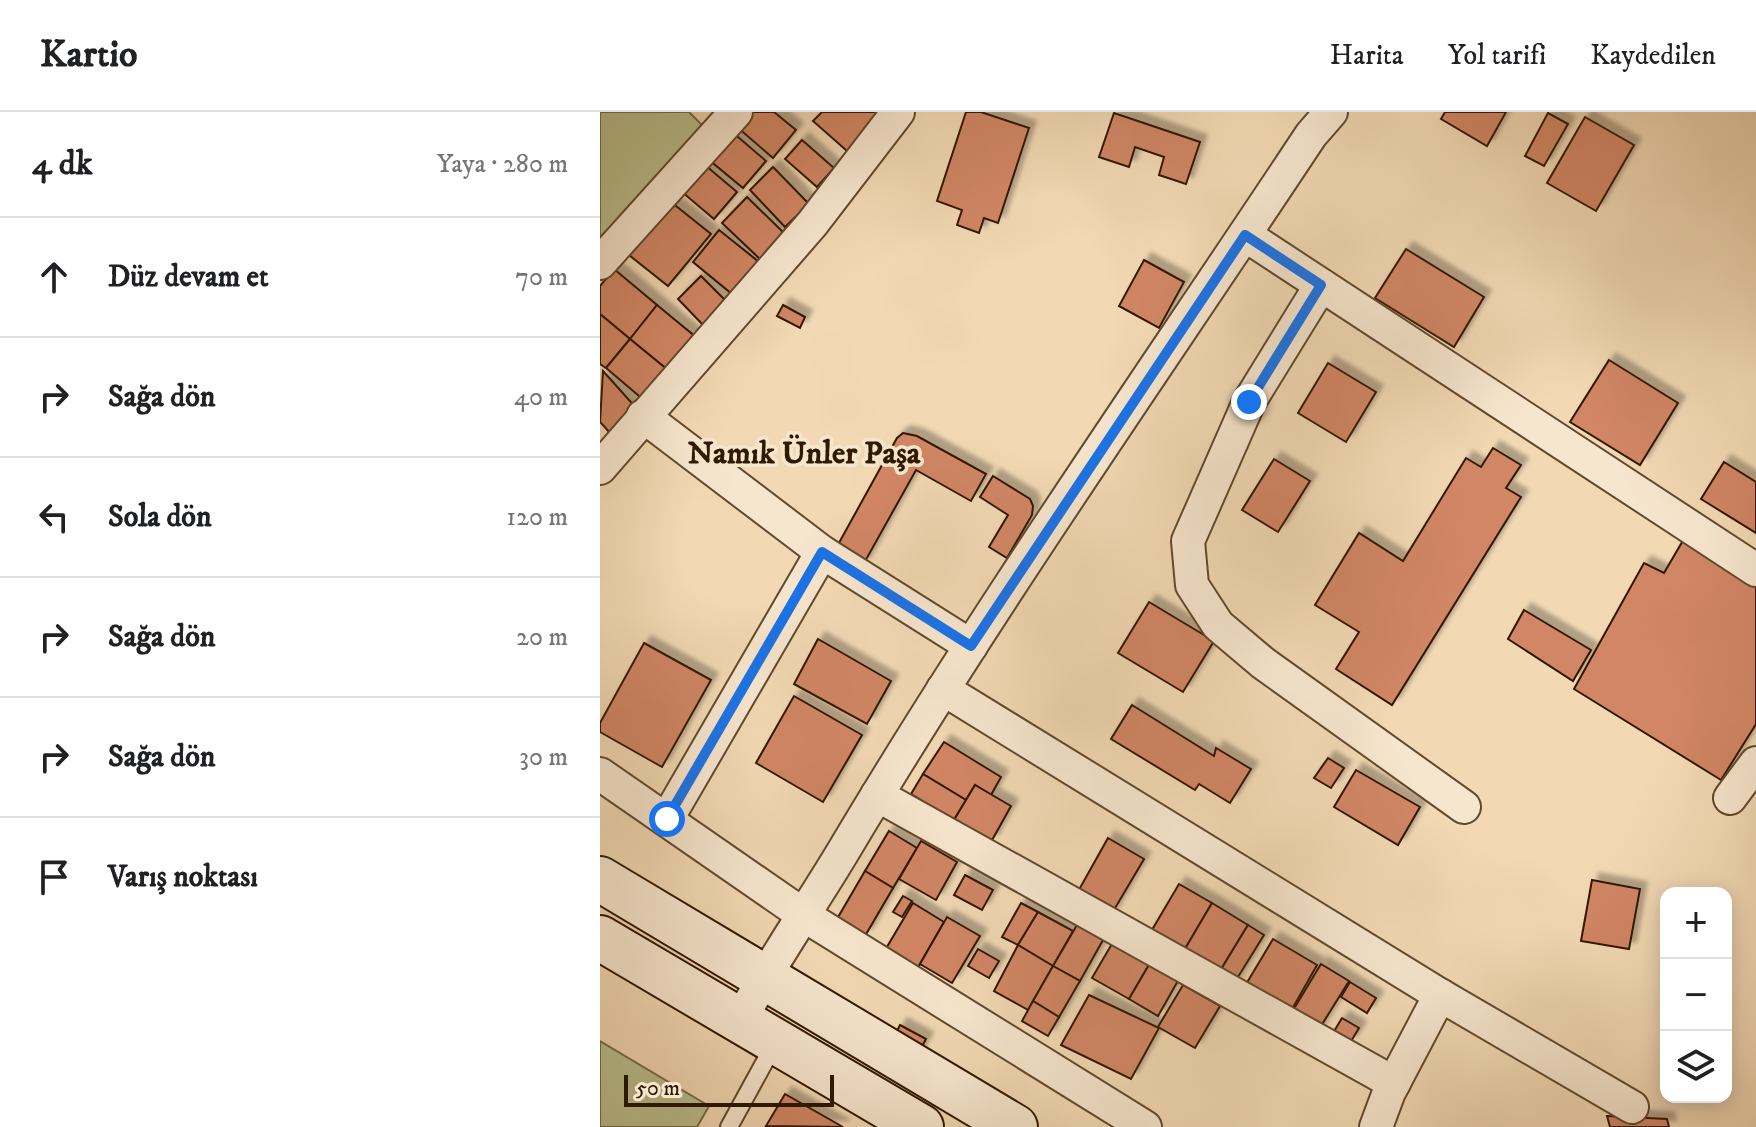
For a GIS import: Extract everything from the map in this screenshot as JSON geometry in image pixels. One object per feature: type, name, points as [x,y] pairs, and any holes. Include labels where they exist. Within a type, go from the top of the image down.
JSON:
[{"type":"street","points":[[600,263],[736,112]]},
{"type":"street","points":[[600,468],[812,224],[898,112]]},
{"type":"street","points":[[758,1031],[763,977],[805,916],[971,646],[1311,135],[1331,112]]},
{"type":"street","points":[[1245,235],[1756,570]]},
{"type":"street","points":[[1321,285],[1249,402],[1188,541],[1192,585],[1218,625],[1263,663],[1464,807]]},
{"type":"street","points":[[643,416],[822,552],[971,646]]},
{"type":"street","points":[[667,819],[822,552]]},
{"type":"street","points":[[943,689],[1440,995],[1632,1107]]},
{"type":"street","points":[[1730,798],[1756,763]]},
{"type":"street","points":[[600,774],[805,916],[1145,1127]]},
{"type":"street","points":[[877,795],[1394,1083]]},
{"type":"street","points":[[600,879],[1015,1127]]},
{"type":"street","points":[[600,938],[921,1127]]},
{"type":"street","points":[[1376,1127],[1394,1083],[1440,995]]},
{"type":"lane","points":[[729,1127],[758,1031]]},
{"type":"green space","points":[[600,112],[689,112],[704,127],[600,242]]},
{"type":"green space","points":[[600,1041],[709,1106],[697,1127],[600,1127]]},
{"type":"building","points":[[750,112],[774,112],[796,130],[773,158],[737,127]]},
{"type":"building","points":[[822,112],[888,112],[855,158],[813,121]]},
{"type":"building","points":[[966,112],[981,112],[1029,128],[998,223],[984,218],[979,233],[957,225],[962,210],[937,201]]},
{"type":"building","points":[[1445,112],[1506,112],[1487,146],[1441,119]]},
{"type":"building","points":[[1114,113],[1200,142],[1186,184],[1159,175],[1164,157],[1135,147],[1129,167],[1099,157]]},
{"type":"building","points":[[1548,113],[1568,124],[1544,166],[1525,156]]},
{"type":"building","points":[[1585,117],[1634,145],[1596,211],[1547,183]]},
{"type":"building","points":[[731,131],[766,161],[743,188],[708,159]]},
{"type":"building","points":[[802,140],[834,168],[817,187],[785,159]]},
{"type":"building","points":[[705,165],[737,192],[714,219],[682,192]]},
{"type":"building","points":[[773,167],[809,204],[785,227],[750,190]]},
{"type":"building","points":[[747,197],[787,236],[762,261],[722,223]]},
{"type":"building","points":[[671,202],[711,234],[668,286],[629,255]]},
{"type":"building","points":[[719,230],[759,262],[732,294],[693,262]]},
{"type":"building","points":[[1406,249],[1484,297],[1454,347],[1375,298]]},
{"type":"building","points":[[1144,260],[1184,282],[1159,328],[1119,306]]},
{"type":"building","points":[[614,269],[657,305],[630,339],[600,314],[600,286]]},
{"type":"building","points":[[701,276],[728,303],[704,326],[678,299]]},
{"type":"building","points":[[657,305],[697,338],[669,371],[630,339]]},
{"type":"building","points":[[783,305],[805,317],[800,328],[777,316]]},
{"type":"building","points":[[600,314],[630,339],[606,368],[600,364]]},
{"type":"building","points":[[630,339],[669,371],[645,401],[606,368]]},
{"type":"building","points":[[1609,360],[1678,403],[1640,465],[1570,422]]},
{"type":"building","points":[[1328,363],[1376,392],[1346,442],[1298,413]]},
{"type":"building","points":[[603,371],[638,410],[611,434],[600,422]]},
{"type":"building","points":[[903,433],[917,436],[986,474],[971,501],[916,470],[863,565],[835,550],[897,438]]},
{"type":"building","points":[[1493,448],[1521,465],[1506,488],[1521,497],[1392,705],[1336,669],[1359,632],[1315,605],[1359,533],[1403,561],[1466,458],[1481,467]]},
{"type":"building","points":[[1274,459],[1310,481],[1278,532],[1242,510]]},
{"type":"building","points":[[1724,462],[1756,482],[1756,533],[1701,499]]},
{"type":"building","points":[[993,476],[1030,499],[1033,506],[1032,515],[1007,558],[989,547],[1008,515],[980,497]]},
{"type":"building","points":[[1688,532],[1756,575],[1756,724],[1721,780],[1574,689],[1644,563],[1664,573]]},
{"type":"building","points":[[1149,602],[1214,641],[1183,692],[1118,653]]},
{"type":"building","points":[[1524,610],[1591,650],[1573,681],[1508,639]]},
{"type":"building","points":[[818,639],[891,681],[867,724],[794,684]]},
{"type":"building","points":[[644,643],[711,680],[662,767],[600,732],[600,723]]},
{"type":"building","points":[[794,696],[862,735],[823,802],[756,763]]},
{"type":"building","points":[[1132,705],[1214,756],[1216,748],[1251,769],[1230,803],[1199,784],[1195,790],[1111,739]]},
{"type":"building","points":[[944,742],[1001,777],[991,795],[975,785],[966,800],[923,774]]},
{"type":"building","points":[[1328,758],[1344,768],[1331,788],[1314,778]]},
{"type":"building","points":[[1356,770],[1420,807],[1398,845],[1334,807]]},
{"type":"building","points":[[923,774],[966,800],[954,820],[911,794]]},
{"type":"building","points":[[975,785],[1011,806],[991,842],[954,820]]},
{"type":"building","points":[[889,831],[917,848],[893,888],[865,871]]},
{"type":"building","points":[[1108,838],[1144,859],[1111,915],[1076,895]]},
{"type":"building","points":[[921,841],[957,862],[936,900],[899,879]]},
{"type":"building","points":[[865,871],[893,888],[865,936],[837,919]]},
{"type":"building","points":[[965,875],[993,890],[982,910],[954,895]]},
{"type":"building","points":[[1592,880],[1640,889],[1629,949],[1581,941]]},
{"type":"building","points":[[1179,884],[1212,903],[1182,954],[1149,935]]},
{"type":"building","points":[[903,896],[912,901],[902,917],[893,912]]},
{"type":"building","points":[[913,903],[944,922],[916,971],[884,952]]},
{"type":"building","points":[[1021,903],[1038,912],[1018,945],[1002,937]]},
{"type":"building","points":[[1212,903],[1248,925],[1217,976],[1182,954]]},
{"type":"building","points":[[1038,912],[1073,931],[1053,966],[1018,945]]},
{"type":"building","points":[[947,917],[980,936],[952,983],[920,964]]},
{"type":"building","points":[[1077,925],[1103,940],[1080,981],[1053,966]]},
{"type":"building","points":[[1248,925],[1264,935],[1233,985],[1217,976]]},
{"type":"building","points":[[1273,939],[1317,965],[1287,1018],[1242,991]]},
{"type":"building","points":[[1113,942],[1150,963],[1129,999],[1092,978]]},
{"type":"building","points":[[1018,945],[1053,966],[1028,1010],[994,991]]},
{"type":"building","points":[[978,949],[999,961],[989,978],[968,966]]},
{"type":"building","points":[[1150,963],[1179,979],[1158,1016],[1129,999]]},
{"type":"building","points":[[1321,964],[1349,981],[1316,1034],[1289,1017]]},
{"type":"building","points":[[1053,966],[1080,981],[1059,1017],[1033,1001]]},
{"type":"building","points":[[1350,982],[1376,998],[1367,1013],[1341,997]]},
{"type":"building","points":[[1183,985],[1220,1006],[1195,1048],[1158,1027]]},
{"type":"building","points":[[1089,995],[1159,1028],[1131,1079],[1061,1045]]},
{"type":"building","points":[[1033,1001],[1059,1017],[1048,1036],[1022,1021]]},
{"type":"building","points":[[1342,1018],[1359,1028],[1350,1043],[1333,1033]]},
{"type":"building","points":[[900,1025],[926,1039],[917,1056],[891,1042]]},
{"type":"building","points":[[785,1094],[843,1127],[766,1126]]},
{"type":"building","points":[[1607,1116],[1667,1119],[1669,1127],[1610,1127]]},
{"type":"district","name":"Namık Ünler Paşa","points":[[804,452]]},
{"type":"route","points":[[667,819],[822,552],[971,646],[1245,235],[1321,285],[1249,402]]}]
